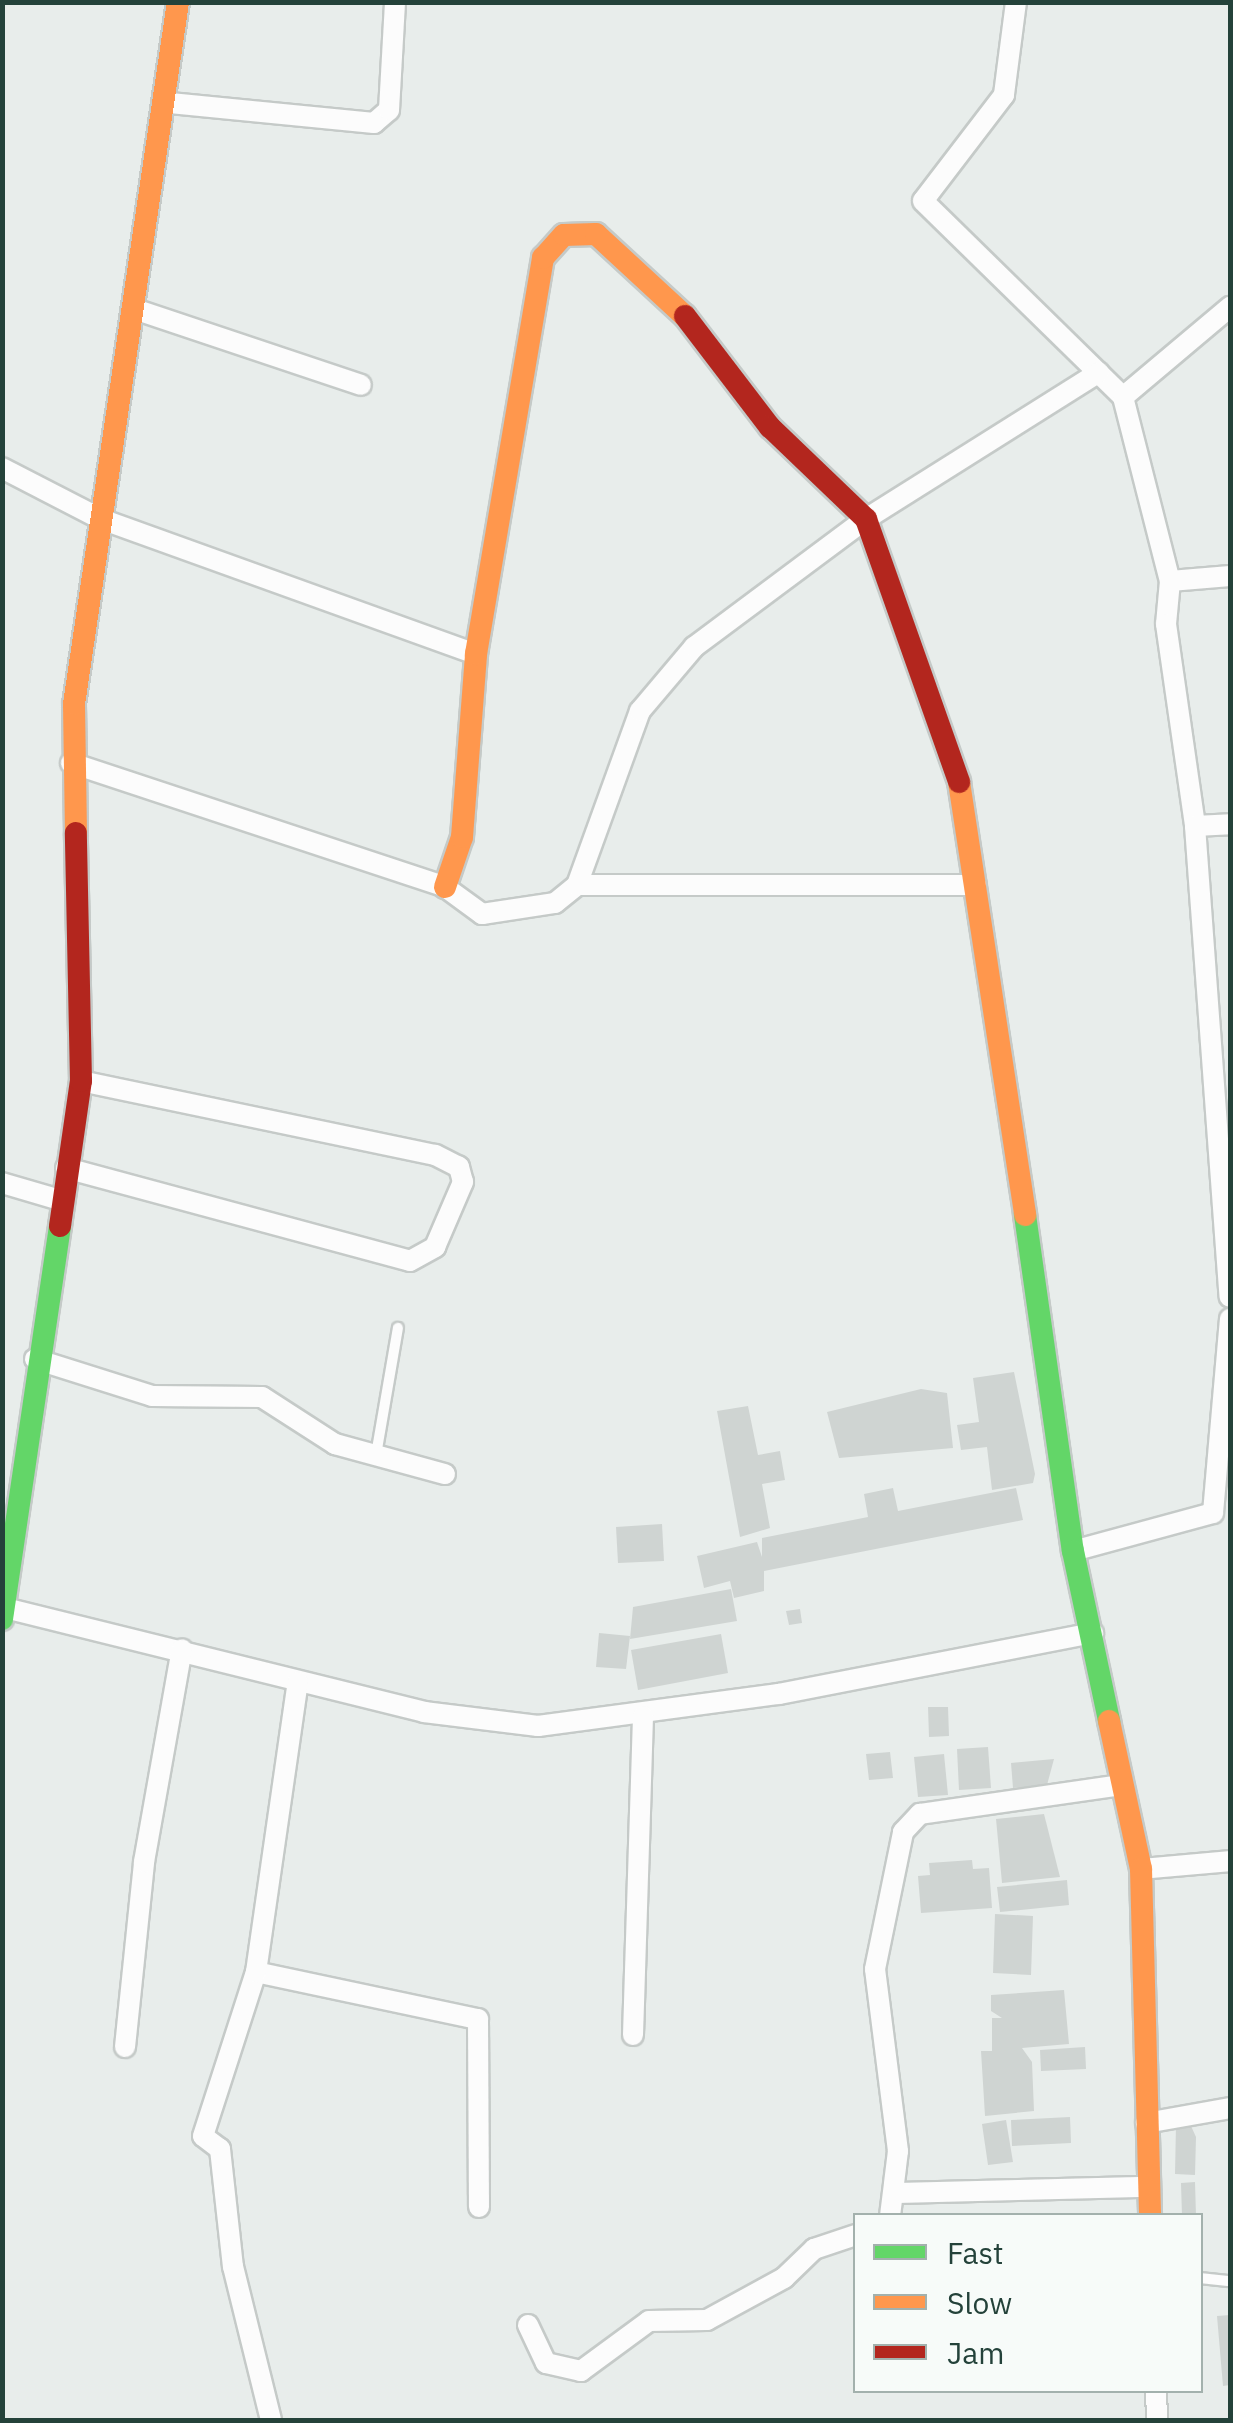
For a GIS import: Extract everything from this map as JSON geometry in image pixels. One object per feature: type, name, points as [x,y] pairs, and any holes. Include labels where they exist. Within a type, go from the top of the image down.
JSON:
[{"type":"street","points":[[178,2],[170,103],[101,520],[71,763],[81,1081],[35,1358],[4,1614],[182,1649],[298,1682],[538,1726],[643,1716],[1093,1633]]},
{"type":"street","points":[[170,103],[374,123],[389,110],[395,2]]},
{"type":"street","points":[[1016,2],[1004,95],[923,202],[1123,398],[1170,581],[1166,624],[1195,826],[1230,1297]]},
{"type":"street","points":[[445,887],[462,837],[476,654],[517,443],[520,348],[542,258],[564,236],[596,234],[622,251],[694,325],[770,427],[866,519],[908,620],[966,806],[1073,1551],[1140,1869],[1150,2213]]},
{"type":"street","points":[[1123,398],[1230,307]]},
{"type":"street","points":[[137,310],[361,385]]},
{"type":"street","points":[[577,885],[640,711],[694,647],[866,519],[1099,372]]},
{"type":"street","points":[[2,468],[101,520],[476,654]]},
{"type":"street","points":[[1170,581],[1230,576]]},
{"type":"street","points":[[71,763],[445,887],[482,914],[526,911],[577,885],[976,885]]},
{"type":"street","points":[[1195,826],[1230,824]]},
{"type":"street","points":[[66,1168],[410,1260],[436,1247],[457,1214],[464,1182],[460,1167],[436,1155],[81,1081]]},
{"type":"street","points":[[2,1183],[60,1200]]},
{"type":"street","points":[[1073,1551],[1213,1513],[1230,1319]]},
{"type":"street","points":[[35,1358],[152,1396],[262,1397],[336,1444],[445,1474]]},
{"type":"street","points":[[125,2047],[144,1862],[182,1649]]},
{"type":"street","points":[[271,2420],[233,2267],[220,2149],[203,2136],[256,1972],[298,1682]]},
{"type":"street","points":[[634,2035],[643,1716]]},
{"type":"street","points":[[891,2213],[897,2193],[875,1970],[902,1832],[920,1814],[1122,1785]]},
{"type":"street","points":[[1140,1869],[1230,1861]]},
{"type":"street","points":[[256,1972],[478,2018],[479,2207]]},
{"type":"street","points":[[1146,2123],[1230,2108]]},
{"type":"street","points":[[897,2193],[1149,2187]]},
{"type":"street","points":[[528,2324],[546,2363],[581,2370],[649,2321],[708,2320],[784,2278],[814,2249],[853,2235]]},
{"type":"street","points":[[1156,2393],[1157,2420]]},
{"type":"lane","points":[[376,1455],[398,1328]]},
{"type":"lane","points":[[1203,2278],[1230,2281]]},
{"type":"building","points":[[1014,1372],[1035,1474],[1033,1483],[992,1490],[987,1447],[961,1450],[957,1425],[979,1422],[973,1378]]},
{"type":"building","points":[[921,1389],[947,1393],[953,1448],[839,1458],[827,1412]]},
{"type":"building","points":[[748,1406],[758,1455],[780,1451],[785,1480],[762,1484],[770,1528],[740,1537],[717,1411]]},
{"type":"building","points":[[893,1488],[898,1511],[1016,1488],[1023,1520],[764,1571],[764,1591],[734,1598],[730,1581],[704,1588],[697,1556],[757,1542],[762,1557],[762,1538],[868,1517],[864,1494]]},
{"type":"building","points":[[662,1524],[664,1561],[618,1563],[616,1527]]},
{"type":"building","points":[[731,1589],[737,1621],[630,1639],[633,1607]]},
{"type":"building","points":[[800,1609],[802,1623],[789,1625],[786,1611]]},
{"type":"building","points":[[599,1633],[630,1636],[626,1669],[596,1667]]},
{"type":"building","points":[[721,1634],[728,1673],[638,1690],[631,1650]]},
{"type":"building","points":[[928,1707],[948,1707],[949,1736],[929,1737]]},
{"type":"building","points":[[988,1747],[991,1788],[959,1790],[957,1749]]},
{"type":"building","points":[[890,1752],[893,1778],[869,1780],[866,1754]]},
{"type":"building","points":[[944,1754],[948,1795],[918,1797],[914,1757]]},
{"type":"building","points":[[1054,1759],[1047,1785],[1013,1788],[1011,1763]]},
{"type":"building","points":[[1044,1814],[1060,1877],[1002,1883],[996,1819]]},
{"type":"building","points":[[972,1860],[973,1869],[989,1868],[992,1908],[921,1913],[918,1876],[930,1875],[929,1863]]},
{"type":"building","points":[[1067,1880],[1069,1905],[1000,1912],[997,1887]]},
{"type":"building","points":[[995,1914],[1033,1916],[1031,1975],[993,1973]]},
{"type":"building","points":[[1064,1990],[1069,2044],[1022,2048],[1032,2062],[1034,2111],[985,2116],[981,2051],[992,2051],[992,2018],[1002,2018],[991,2011],[991,1995]]},
{"type":"building","points":[[1085,2047],[1086,2069],[1041,2071],[1040,2050]]},
{"type":"building","points":[[1070,2117],[1071,2143],[1012,2146],[1011,2120]]},
{"type":"building","points":[[1006,2120],[1013,2162],[988,2165],[982,2124]]},
{"type":"building","points":[[1176,2125],[1191,2126],[1196,2137],[1195,2175],[1175,2174]]},
{"type":"building","points":[[1195,2182],[1196,2213],[1182,2213],[1181,2183]]},
{"type":"building","points":[[1230,2315],[1230,2385],[1223,2386],[1217,2316]]},
{"type":"traffic: fast","points":[[1025,1215],[1073,1551],[1109,1721]]},
{"type":"traffic: fast","points":[[2,1619],[60,1226]]},
{"type":"traffic: slow","points":[[76,833],[74,704],[178,2]]},
{"type":"traffic: slow","points":[[445,887],[462,837],[476,654],[543,258],[564,235],[596,234],[685,316]]},
{"type":"traffic: slow","points":[[959,782],[1025,1215]]},
{"type":"traffic: slow","points":[[1109,1721],[1141,1869],[1150,2213]]},
{"type":"traffic: jam","points":[[685,316],[770,427],[866,519],[959,782]]},
{"type":"traffic: jam","points":[[60,1226],[81,1081],[76,833]]}]
